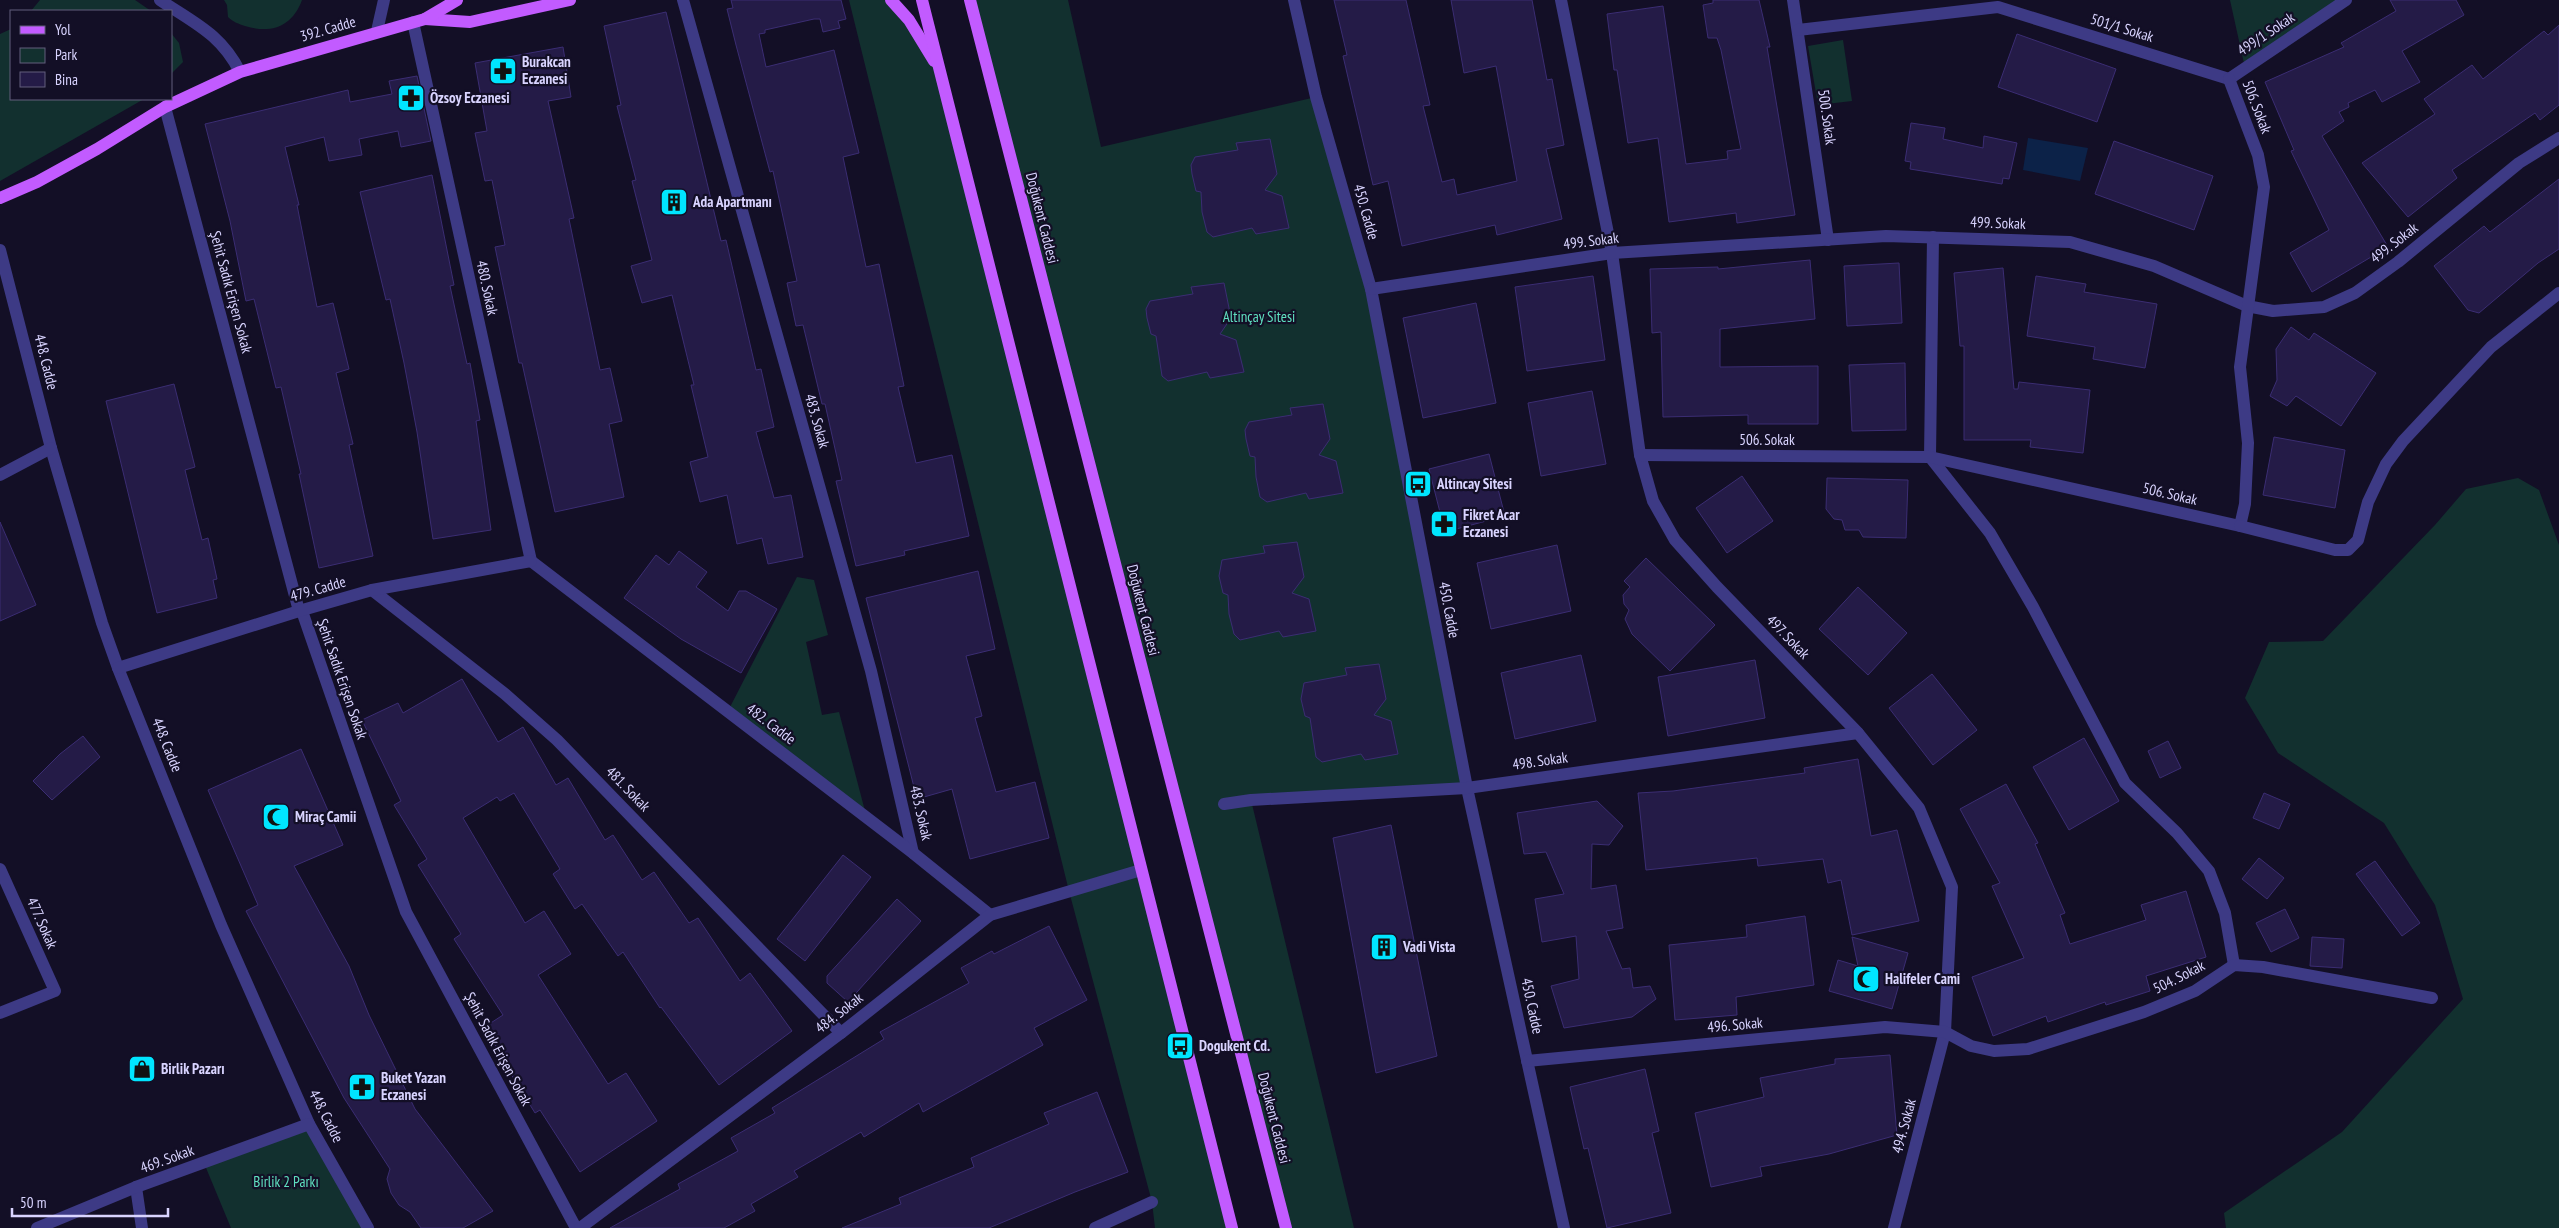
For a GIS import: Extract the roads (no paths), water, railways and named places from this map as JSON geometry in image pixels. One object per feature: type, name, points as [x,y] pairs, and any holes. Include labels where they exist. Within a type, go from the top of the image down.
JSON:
[{"type":"main road","name":"392. Cadde","points":[[0,198],[37,182],[97,149],[165,107],[240,72],[419,20],[457,0]]},
{"type":"main road","name":"392. Cadde","points":[[419,20],[470,22],[570,0]]},
{"type":"main road","points":[[891,0],[909,20],[942,75]]},
{"type":"main road","points":[[922,0],[1140,870],[1232,1228]]},
{"type":"main road","name":"Doğukent Caddesi","points":[[970,0],[1286,1228]]},
{"type":"street","points":[[160,0],[217,38],[230,53],[240,72]]},
{"type":"street","points":[[377,31],[384,0]]},
{"type":"street","name":"483. Sokak","points":[[683,0],[871,671],[913,852]]},
{"type":"street","name":"450. Cadde","points":[[1294,0],[1316,97],[1371,290],[1467,788],[1564,1228]]},
{"type":"street","name":"497. Sokak","points":[[1561,0],[1612,253],[1640,455],[1653,501],[1675,540],[1717,587],[1858,733],[1919,808],[1952,886],[1945,1032]]},
{"type":"street","name":"500. Sokak","points":[[1793,0],[1828,240]]},
{"type":"street","name":"499/1 Sokak","points":[[2229,79],[2346,0]]},
{"type":"street","name":"501/1 Sokak","points":[[1798,30],[1998,4],[2229,79]]},
{"type":"street","name":"480. Sokak","points":[[419,20],[531,561]]},
{"type":"street","name":"506. Sokak","points":[[1640,455],[1930,457],[2240,526],[2245,504],[2248,443],[2240,367],[2264,187],[2258,155],[2229,79]]},
{"type":"street","name":"Şehit Sadık Erişen Sokak","points":[[165,107],[299,610],[303,614],[406,912],[578,1228]]},
{"type":"street","name":"499. Sokak","points":[[1371,290],[1612,253],[1886,236],[2070,242],[2154,266],[2247,306],[2273,311],[2324,307],[2354,293],[2398,262],[2519,163],[2559,138]]},
{"type":"street","points":[[1934,237],[1930,457],[1990,533],[2033,607],[2125,782],[2178,833],[2209,871],[2225,913],[2234,965],[2263,967],[2432,998]]},
{"type":"street","name":"448. Cadde","points":[[0,250],[51,448],[102,623],[118,668],[221,925],[309,1124],[368,1228]]},
{"type":"street","points":[[2240,526],[2335,550],[2348,550],[2358,540],[2368,502],[2386,464],[2403,441],[2491,348],[2559,293]]},
{"type":"street","points":[[0,475],[51,448]]},
{"type":"street","name":"482. Cadde","points":[[531,561],[913,852],[990,915]]},
{"type":"street","name":"479. Cadde","points":[[118,668],[299,610],[372,590],[531,561]]},
{"type":"street","name":"481. Sokak","points":[[372,590],[505,694],[557,740],[841,1033]]},
{"type":"street","name":"498. Sokak","points":[[1224,804],[1251,800],[1467,788],[1858,733]]},
{"type":"street","name":"477. Sokak","points":[[0,869],[54,991],[0,1013]]},
{"type":"street","name":"484. Sokak","points":[[578,1228],[841,1033],[990,915],[1140,870]]},
{"type":"street","name":"504. Sokak","points":[[1945,1032],[1971,1046],[1994,1052],[2028,1049],[2144,1012],[2195,991],[2234,965]]},
{"type":"street","name":"496. Sokak","points":[[1527,1061],[1885,1027],[1945,1032]]},
{"type":"street","name":"494. Sokak","points":[[1894,1228],[1945,1032]]},
{"type":"street","name":"469. Sokak","points":[[37,1228],[136,1187],[309,1124]]},
{"type":"street","points":[[136,1187],[142,1228]]},
{"type":"street","points":[[1095,1228],[1152,1202]]},
{"type":"water","points":[[2028,138],[2088,148],[2080,181],[2023,170]]},
{"type":"place","name":"Burakcan Eczanesi","points":[[503,71]]},
{"type":"place","name":"Özsoy Eczanesi","points":[[411,98]]},
{"type":"place","name":"Ada Apartmanı","points":[[674,202]]},
{"type":"place","name":"Altincay Sitesi","points":[[1418,484]]},
{"type":"place","name":"Fikret Acar Eczanesi","points":[[1444,524]]},
{"type":"place","name":"Miraç Camii","points":[[276,817]]},
{"type":"place","name":"Vadi Vista","points":[[1384,947]]},
{"type":"place","name":"Halifeler Cami","points":[[1866,979]]},
{"type":"place","name":"Dogukent Cd.","points":[[1180,1046]]},
{"type":"place","name":"Birlik Pazarı","points":[[142,1069]]},
{"type":"place","name":"Buket Yazan Eczanesi","points":[[362,1087]]},
{"type":"park label","name":"Altinçay Sitesi","points":[[1259,317]]},
{"type":"park label","name":"Birlik 2 Parkı","points":[[286,1182]]}]
